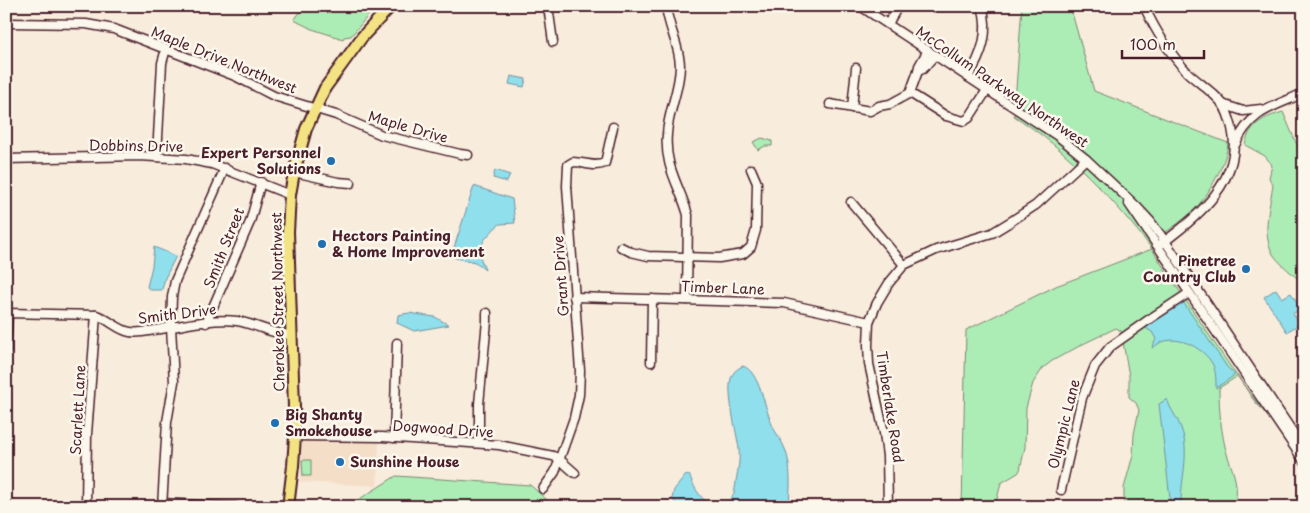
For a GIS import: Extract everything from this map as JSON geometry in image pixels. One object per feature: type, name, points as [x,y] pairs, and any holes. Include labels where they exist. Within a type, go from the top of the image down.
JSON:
[{"type":"main road","name":"Cherokee Street Northwest","points":[[288,507],[294,466],[295,436],[288,232],[290,195],[294,172],[306,129],[325,88],[362,37],[391,6]]},
{"type":"street","points":[[548,6],[553,42]]},
{"type":"street","points":[[666,6],[680,66],[668,127],[667,156],[673,178],[688,215],[687,300]]},
{"type":"street","name":"McCollum Parkway Northwest","points":[[860,6],[1042,126],[1086,159],[1144,214],[1165,241],[1304,449]]},
{"type":"street","points":[[888,24],[898,6]]},
{"type":"street","points":[[968,76],[982,52],[985,15],[982,6]]},
{"type":"street","points":[[1144,6],[1159,34],[1187,72],[1222,104],[1230,122],[1235,145]]},
{"type":"street","name":"Maple Drive Northwest","points":[[6,23],[98,25],[235,76],[268,94],[315,108]]},
{"type":"street","points":[[157,156],[162,63],[166,49]]},
{"type":"street","points":[[830,104],[870,111],[879,106],[890,104],[910,93],[918,66],[928,50]]},
{"type":"street","points":[[918,71],[923,69],[935,55]]},
{"type":"street","points":[[852,108],[856,68]]},
{"type":"street","points":[[910,93],[946,116],[964,121],[969,118],[988,90]]},
{"type":"street","points":[[1222,104],[1243,111],[1254,111],[1267,108],[1304,93]]},
{"type":"street","name":"Maple Drive","points":[[315,108],[382,135],[468,155]]},
{"type":"street","points":[[1158,246],[1196,217],[1212,200],[1227,174],[1235,145],[1246,125],[1267,108]]},
{"type":"street","name":"Grant Drive","points":[[558,458],[574,418],[579,395],[580,370],[564,186],[568,165],[573,162],[594,166],[600,166],[605,163],[613,127]]},
{"type":"street","name":"Dobbins Drive","points":[[6,159],[157,156],[186,158],[225,168],[290,195]]},
{"type":"street","name":"Timberlake Road","points":[[888,507],[887,456],[880,409],[869,364],[869,322],[877,303],[889,283],[904,265],[936,250],[992,233],[1036,205],[1086,159]]},
{"type":"street","points":[[225,168],[175,281],[172,297],[171,327],[174,382],[167,422],[162,505],[236,507]]},
{"type":"street","points":[[622,247],[648,256],[733,257],[743,254],[751,248],[756,230],[756,183],[751,170]]},
{"type":"street","points":[[294,172],[351,183]]},
{"type":"street","name":"Smith Street","points":[[206,323],[247,230],[261,182]]},
{"type":"street","name":"McCollum Parkway Northwest","points":[[1124,196],[1304,461]]},
{"type":"street","points":[[851,202],[904,265]]},
{"type":"street","name":"Olympic Lane","points":[[1061,490],[1082,398],[1095,366],[1110,347],[1189,294]]},
{"type":"street","name":"Timber Lane","points":[[574,297],[784,303],[869,322]]},
{"type":"street","points":[[651,362],[652,299]]},
{"type":"street","points":[[6,352],[7,313]]},
{"type":"street","name":"Smith Drive","points":[[7,313],[96,315],[110,321],[122,330],[131,332],[236,321],[284,335],[292,335]]},
{"type":"street","points":[[479,443],[479,404],[488,321],[487,313]]},
{"type":"street","name":"Scarlett Lane","points":[[86,507],[88,434],[96,315]]},
{"type":"street","points":[[394,438],[397,342]]},
{"type":"street","name":"Dogwood Drive","points":[[295,436],[394,438],[479,443],[519,448],[558,458],[575,473]]},
{"type":"street","points":[[543,489],[555,472],[558,458]]},
{"type":"street","points":[[1301,507],[1304,504]]},
{"type":"shaded area","name":"Sunshine House","points":[[326,439],[379,442],[377,486],[300,482],[302,442]]},
{"type":"green space","points":[[305,6],[376,6],[351,36],[344,37],[343,39],[312,29],[294,20]]},
{"type":"green space","name":"Pinetree Country Club","points":[[1022,6],[1081,6],[1072,13],[1094,91],[1228,143],[1223,163],[1208,193],[1187,216],[1157,238],[1156,244],[1152,249],[1122,212],[1089,177],[1053,144],[1014,116]]},
{"type":"green space","name":"Pinetree Country Club","points":[[1283,112],[1297,145],[1304,152],[1304,285],[1283,266],[1269,246],[1267,229],[1273,185],[1269,178],[1272,165],[1265,156],[1245,145],[1254,126],[1264,119]]},
{"type":"green space","points":[[762,138],[772,141],[772,146],[765,146],[758,150],[753,142]]},
{"type":"green space","name":"Pinetree Country Club","points":[[1152,249],[1237,376],[1219,388],[1223,438],[1236,486],[1235,507],[1124,507],[1124,488],[1133,455],[1134,434],[1139,410],[1136,403],[1129,397],[1129,376],[1121,331],[1116,328],[1083,344],[1043,368],[1033,383],[1026,408],[1025,447],[1020,470],[1001,483],[995,507],[962,507],[966,330],[1056,286]]},
{"type":"green space","points":[[1244,386],[1274,423],[1275,425],[1252,398]]},
{"type":"green space","points":[[302,460],[311,460],[311,476],[303,476]]},
{"type":"green space","points":[[396,476],[530,485],[555,507],[347,507]]},
{"type":"water","points":[[511,76],[526,79],[524,87],[509,84]]},
{"type":"water","points":[[495,170],[510,175],[507,182],[493,178]]},
{"type":"water","points":[[474,186],[512,199],[515,223],[500,224],[485,239],[481,246],[479,254],[485,270],[475,262],[451,257]]},
{"type":"water","points":[[154,247],[176,256],[165,278],[162,290],[151,290],[147,287]]},
{"type":"water","points":[[1276,289],[1282,298],[1291,293],[1301,308],[1293,314],[1299,324],[1287,332],[1264,297]]},
{"type":"water","points":[[1183,302],[1227,367],[1235,375],[1216,388],[1213,365],[1198,349],[1176,340],[1162,342],[1152,348],[1156,339],[1152,332],[1144,327]]},
{"type":"water","points":[[409,313],[435,317],[449,325],[414,331],[397,323],[398,315]]},
{"type":"water","points":[[743,366],[749,369],[757,382],[772,426],[785,449],[790,470],[789,507],[722,507],[733,496],[739,457],[730,382],[734,373]]},
{"type":"water","points":[[1167,399],[1180,424],[1184,438],[1185,457],[1181,507],[1171,507],[1159,404]]},
{"type":"water","points":[[686,475],[690,476],[697,492],[705,501],[720,507],[679,507],[672,499],[674,490]]},
{"type":"place","name":"Expert Personnel Solutions","points":[[331,161]]},
{"type":"place","name":"Hectors Painting & Home Improvement","points":[[322,244]]},
{"type":"place","name":"Pinetree Country Club","points":[[1246,269]]},
{"type":"place","name":"Big Shanty Smokehouse","points":[[275,423]]},
{"type":"place","name":"Sunshine House","points":[[340,462]]}]
